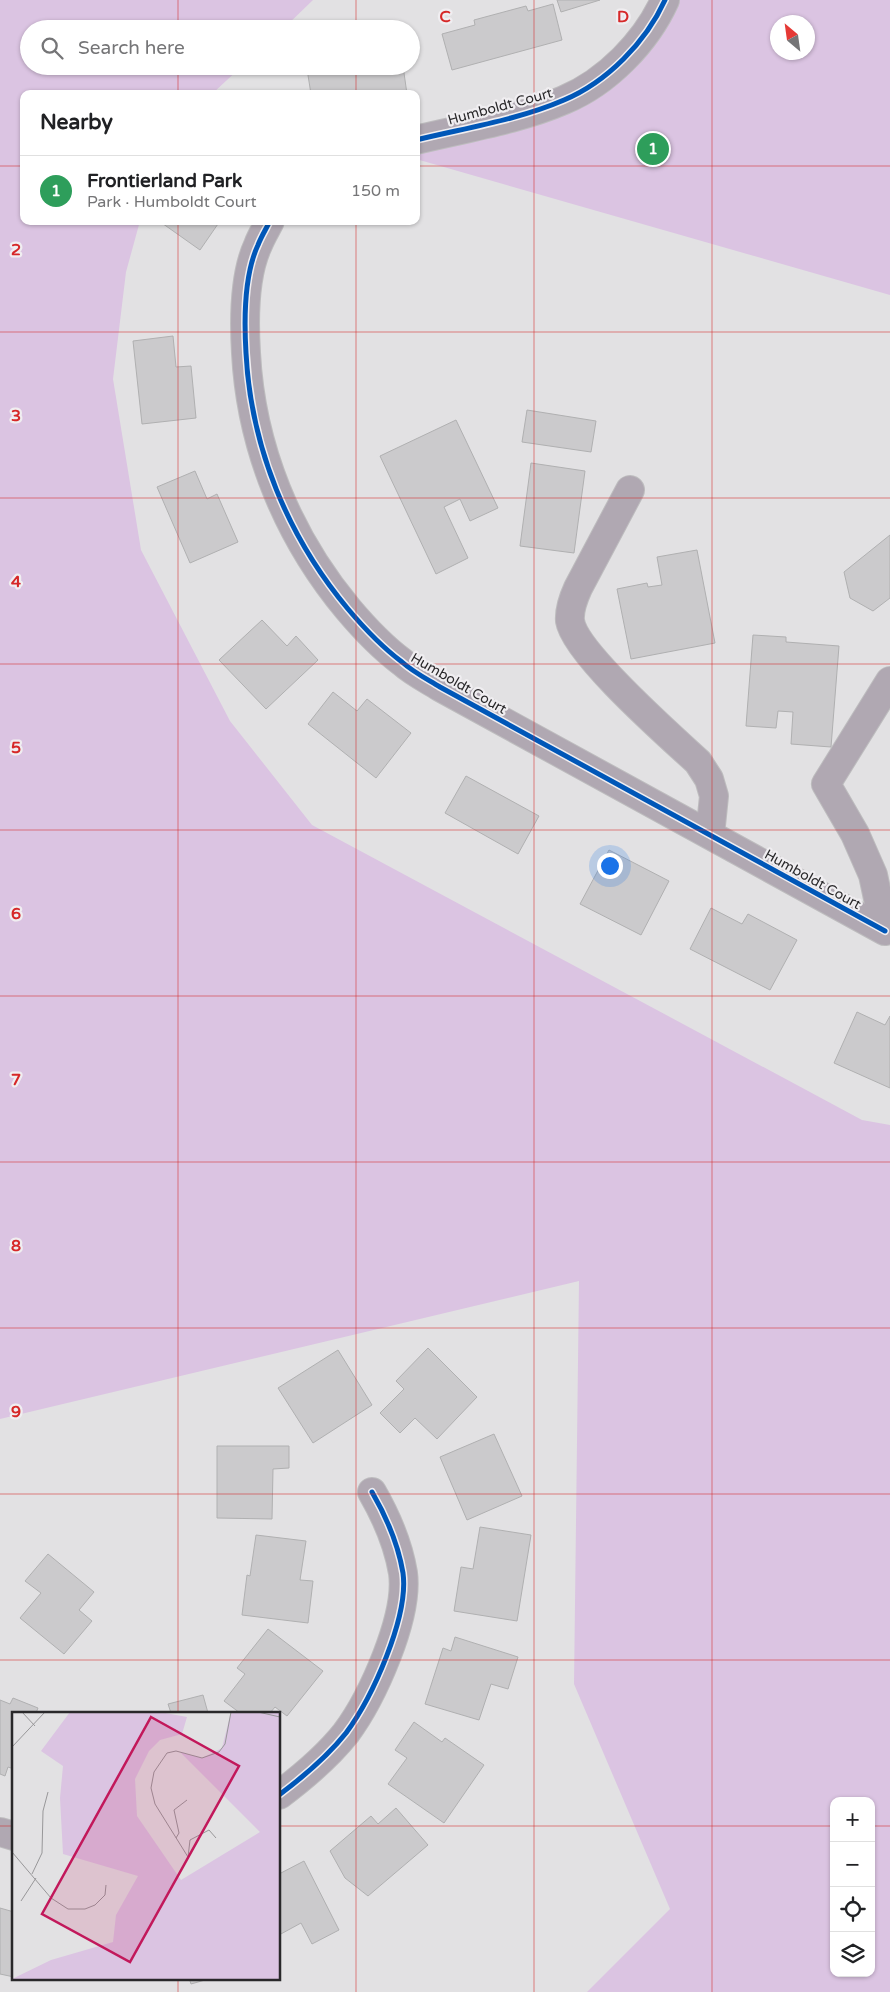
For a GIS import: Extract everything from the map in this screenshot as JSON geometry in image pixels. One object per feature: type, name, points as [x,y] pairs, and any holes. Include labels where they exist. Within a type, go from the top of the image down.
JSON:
[{"type":"street","name":"Humboldt Court","points":[[420,139],[519,116],[565,100],[604,78],[633,48],[659,14],[665,0]]},
{"type":"street","name":"Humboldt Court","points":[[268,225],[257,246],[247,289],[244,327],[246,364],[254,416],[265,461],[283,507],[306,550],[330,588],[364,628],[402,662],[449,692],[885,931],[873,875],[855,834],[826,784],[890,681]]},
{"type":"street","points":[[630,490],[574,596],[571,603],[570,622],[582,645],[598,666],[698,762],[706,774],[714,796],[710,835]]},
{"type":"street","points":[[280,1794],[308,1774],[346,1733],[369,1694],[389,1651],[401,1609],[403,1575],[397,1543],[386,1516],[372,1492]]},
{"type":"shaded area","points":[[0,0],[313,0],[292,20],[20,20],[20,75],[232,75],[216,90],[20,90],[20,225],[139,225],[126,272],[113,379],[141,550],[230,721],[312,825],[862,1120],[890,1125],[890,1992],[587,1992],[670,1909],[574,1684],[579,1281],[0,1419]]},
{"type":"shaded area","points":[[665,0],[890,0],[890,295],[420,160],[420,139],[565,100]]},
{"type":"building","points":[[557,0],[600,0],[561,12]]},
{"type":"building","points":[[553,4],[562,40],[452,70],[442,34],[475,25],[474,20],[526,6],[528,11]]},
{"type":"building","points":[[308,75],[404,75],[406,90],[310,90]]},
{"type":"building","points":[[165,225],[217,225],[200,250]]},
{"type":"building","points":[[173,336],[176,367],[191,366],[196,418],[142,424],[133,341]]},
{"type":"building","points":[[527,410],[596,421],[591,452],[522,442]]},
{"type":"building","points":[[456,420],[498,508],[470,521],[460,499],[444,507],[468,558],[436,574],[380,456]]},
{"type":"building","points":[[531,463],[585,471],[574,553],[520,546]]},
{"type":"building","points":[[195,471],[207,499],[217,494],[238,542],[190,563],[157,487]]},
{"type":"building","points":[[890,535],[890,598],[873,611],[850,598],[844,572]]},
{"type":"building","points":[[697,550],[715,643],[631,659],[617,589],[647,583],[648,587],[662,585],[657,557]]},
{"type":"building","points":[[262,620],[287,646],[296,636],[318,660],[266,709],[219,660]]},
{"type":"building","points":[[753,635],[786,637],[786,642],[839,646],[831,747],[791,744],[793,712],[778,711],[776,728],[746,726]]},
{"type":"building","points":[[333,692],[357,711],[367,699],[411,733],[376,778],[308,724]]},
{"type":"building","points":[[466,776],[539,816],[518,854],[445,813]]},
{"type":"building","points":[[609,850],[669,881],[641,935],[580,904]]},
{"type":"building","points":[[711,908],[742,924],[748,914],[797,940],[770,990],[690,949]]},
{"type":"building","points":[[857,1012],[885,1025],[890,1016],[890,1088],[834,1063]]},
{"type":"building","points":[[428,1348],[477,1397],[437,1439],[415,1418],[400,1433],[380,1413],[404,1389],[396,1381]]},
{"type":"building","points":[[338,1350],[372,1405],[313,1443],[278,1388]]},
{"type":"building","points":[[494,1434],[522,1496],[467,1520],[440,1457]]},
{"type":"building","points":[[217,1446],[289,1446],[289,1468],[273,1469],[272,1519],[217,1518]]},
{"type":"building","points":[[480,1527],[531,1535],[517,1621],[454,1611],[461,1567],[473,1569]]},
{"type":"building","points":[[256,1535],[306,1541],[300,1580],[313,1581],[308,1623],[242,1615],[247,1575],[250,1576]]},
{"type":"building","points":[[48,1554],[94,1592],[79,1610],[92,1621],[64,1654],[20,1618],[41,1593],[25,1581]]},
{"type":"building","points":[[268,1629],[323,1671],[287,1716],[275,1707],[271,1712],[239,1712],[224,1701],[245,1674],[237,1668]]},
{"type":"building","points":[[455,1637],[518,1657],[508,1689],[491,1684],[479,1720],[425,1704],[443,1648],[451,1651]]},
{"type":"building","points":[[203,1695],[208,1712],[171,1712],[168,1704]]},
{"type":"building","points":[[13,1698],[38,1708],[36,1712],[12,1712],[12,1768],[8,1767],[5,1776],[0,1774],[0,1700],[10,1704]]},
{"type":"building","points":[[414,1722],[442,1742],[445,1738],[484,1765],[444,1823],[388,1784],[407,1758],[395,1750]]},
{"type":"building","points":[[396,1808],[428,1845],[368,1896],[345,1878],[330,1851],[371,1816],[378,1824]]},
{"type":"building","points":[[304,1861],[339,1930],[312,1944],[301,1923],[280,1934],[280,1873]]},
{"type":"building","points":[[0,1908],[12,1911],[12,1977],[0,1974]]},
{"type":"building","points":[[190,1980],[205,1980],[191,1984]]},
{"type":"cycle path","points":[[420,139],[528,113],[580,92],[610,72],[624,59],[647,31],[665,0]]},
{"type":"cycle path","points":[[268,225],[253,257],[246,298],[246,353],[249,388],[256,423],[276,490],[291,521],[307,552],[354,616],[387,650],[411,669],[440,687],[885,931]]},
{"type":"cycle path","points":[[280,1794],[314,1766],[346,1733],[377,1679],[394,1634],[400,1612],[403,1573],[391,1531],[372,1492]]},
{"type":"place","name":"Frontierland Park","points":[[653,149]]}]
